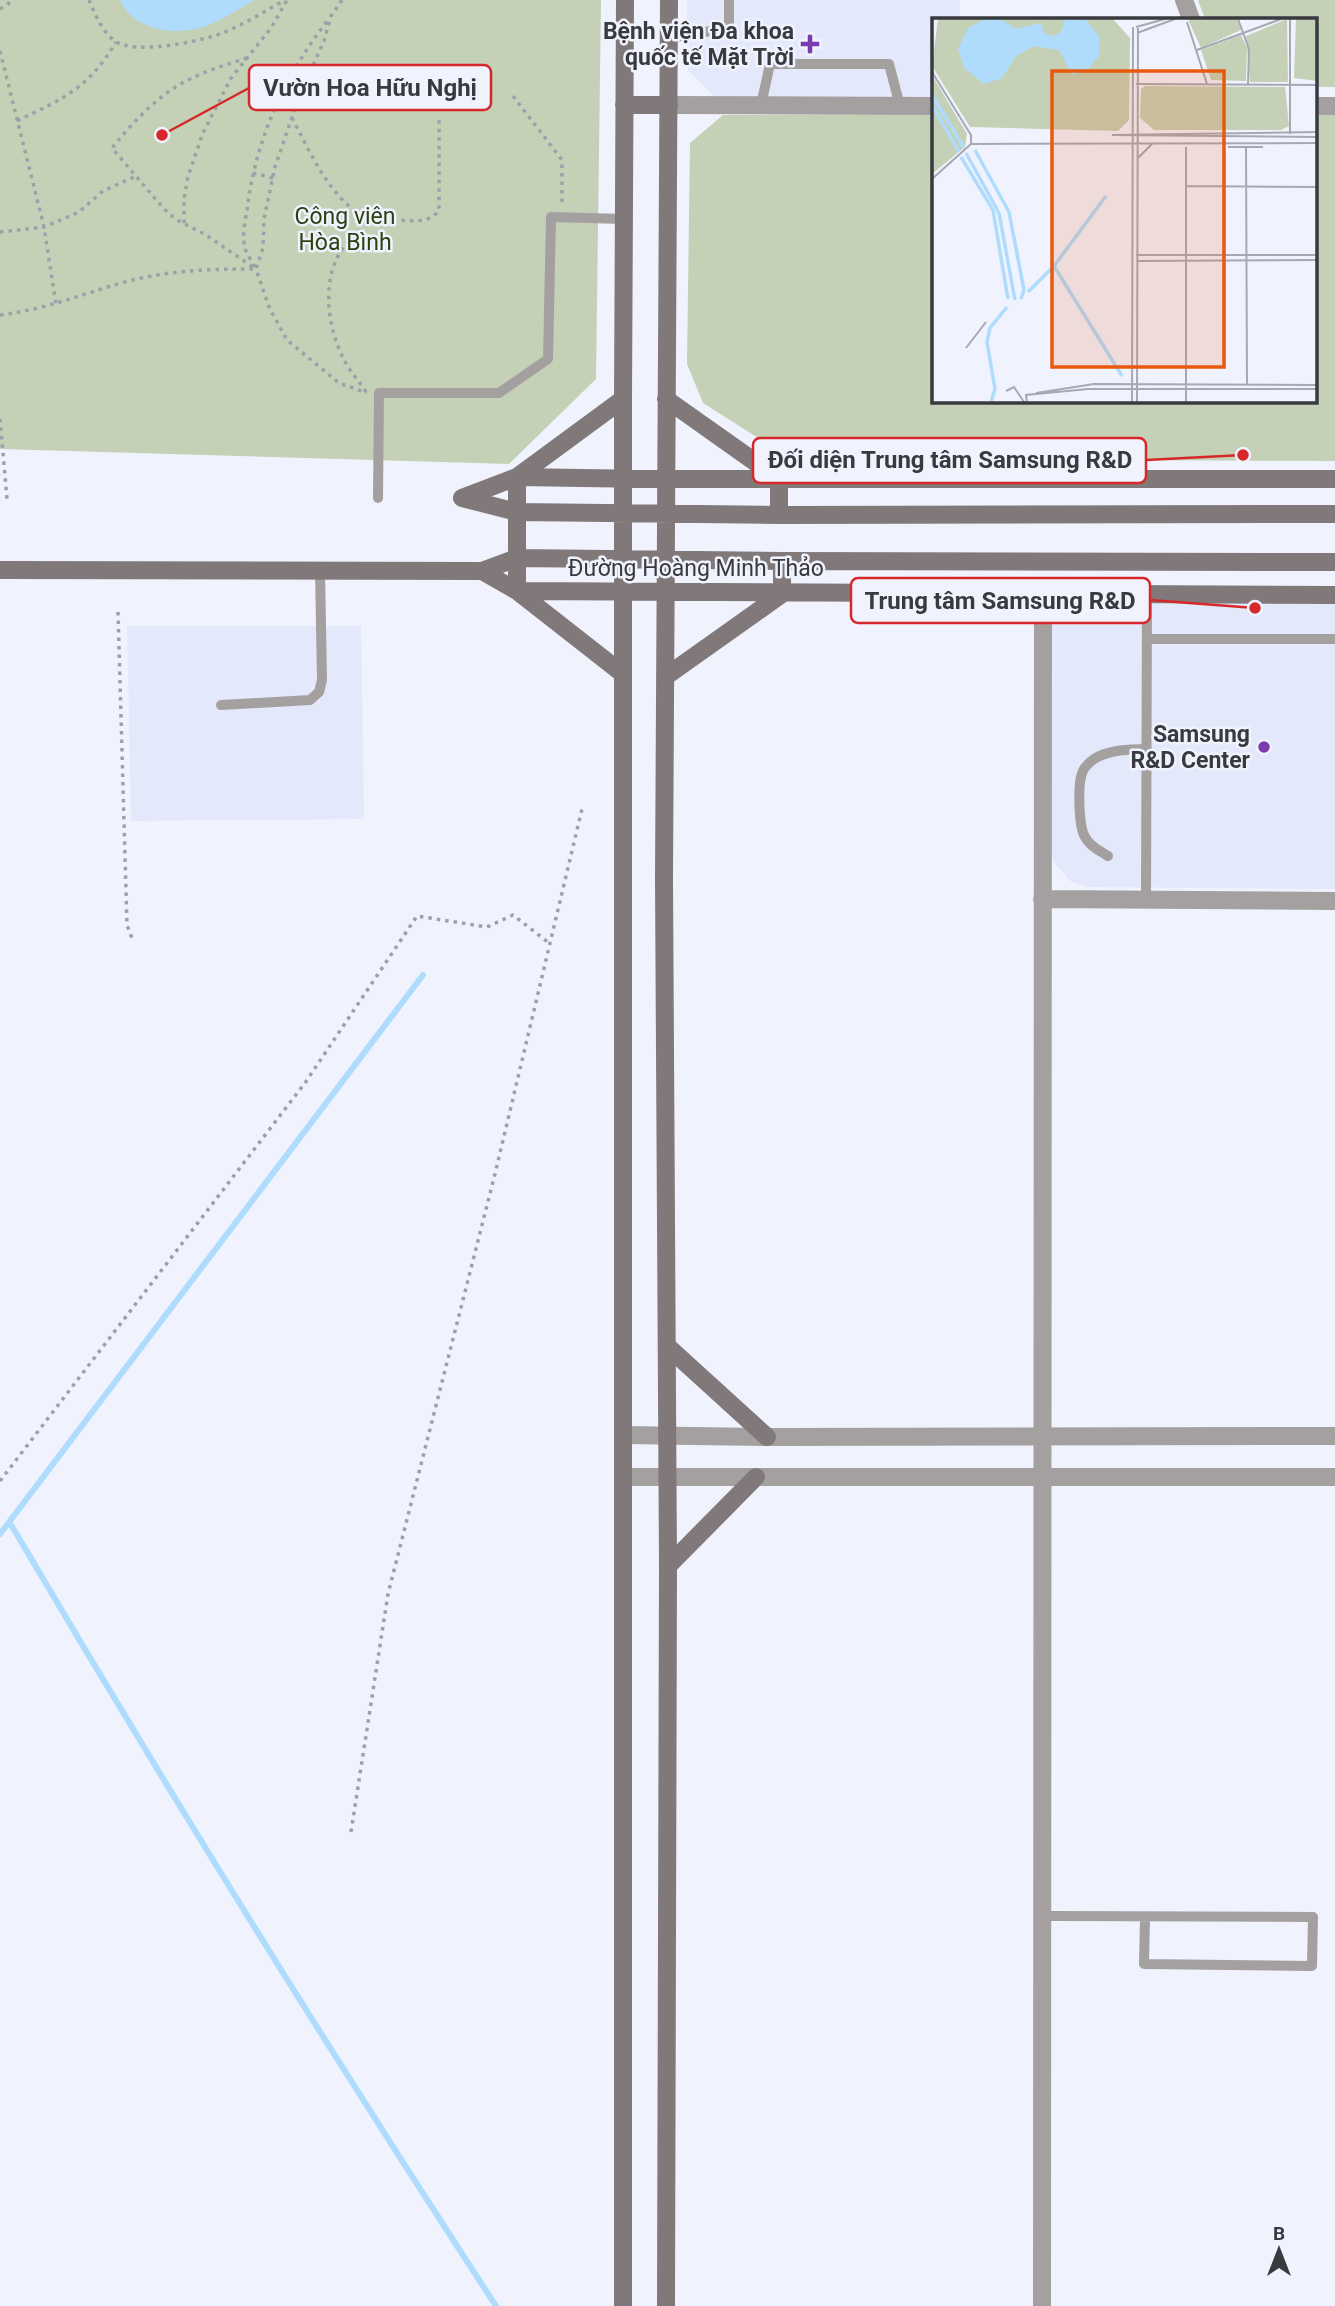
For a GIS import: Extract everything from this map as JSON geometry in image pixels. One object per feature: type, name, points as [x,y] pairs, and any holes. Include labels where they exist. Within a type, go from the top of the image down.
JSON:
[{"type":"street","points":[[623,2306],[625,0]]},
{"type":"street","points":[[666,2306],[668,1478],[665,559],[669,0]]},
{"type":"street","points":[[1184,0],[1191,18]]},
{"type":"street","points":[[624,105],[932,106]]},
{"type":"street","points":[[623,399],[517,477],[462,498],[517,512],[779,515],[1335,514]]},
{"type":"street","points":[[666,399],[779,479]]},
{"type":"street","points":[[517,477],[666,480],[1335,479]]},
{"type":"street","points":[[517,477],[517,591],[623,674]]},
{"type":"street","points":[[779,479],[779,515]]},
{"type":"street","name":"Đường Hoàng Minh Thảo","points":[[0,570],[482,571],[517,558],[1335,562]]},
{"type":"street","points":[[665,677],[782,594],[782,561]]},
{"type":"street","name":"Đường Hoàng Minh Thảo","points":[[482,571],[517,591],[1335,595]]},
{"type":"street","points":[[1042,2306],[1043,593]]},
{"type":"street","points":[[1042,899],[1335,901]]},
{"type":"street","points":[[667,1346],[767,1437]]},
{"type":"street","points":[[623,1435],[1335,1436]]},
{"type":"street","points":[[624,1477],[1335,1477]]},
{"type":"street","points":[[668,1566],[756,1477]]},
{"type":"lane","points":[[669,38],[729,28],[729,0]]},
{"type":"lane","points":[[761,106],[770,64],[889,64],[900,106]]},
{"type":"lane","points":[[378,498],[379,393],[499,393],[548,359],[551,217],[624,219]]},
{"type":"lane","points":[[221,705],[310,700],[319,692],[322,680],[320,571]]},
{"type":"lane","points":[[1146,900],[1147,594]]},
{"type":"lane","points":[[1147,639],[1335,639]]},
{"type":"lane","points":[[1108,856],[1094,848],[1080,824],[1081,777],[1084,769],[1093,760],[1104,754],[1147,749]]},
{"type":"lane","points":[[1042,1916],[1313,1917],[1312,1966],[1144,1964],[1144,1917]]},
{"type":"path","points":[[0,9],[14,0]]},
{"type":"path","points":[[89,0],[99,23],[116,42],[130,47],[152,47],[208,37],[251,19],[286,0]]},
{"type":"path","points":[[184,223],[184,200],[194,155],[231,78],[271,28],[286,0]]},
{"type":"path","points":[[342,0],[310,43],[276,104],[266,129],[253,173],[245,221],[245,248],[256,269],[269,307],[287,340],[339,383],[367,393],[379,393]]},
{"type":"path","points":[[256,269],[264,248],[264,219],[272,178],[300,93],[324,41],[331,16]]},
{"type":"path","points":[[17,121],[62,99],[87,82],[116,42]]},
{"type":"path","points":[[0,51],[44,227],[56,304]]},
{"type":"path","points":[[247,58],[188,79],[132,124],[112,148],[164,209],[256,269]]},
{"type":"path","points":[[513,96],[562,160],[562,217]]},
{"type":"path","points":[[292,118],[329,182],[345,202],[373,219],[424,220],[432,219],[439,211],[439,119]]},
{"type":"path","points":[[253,173],[272,178]]},
{"type":"path","points":[[0,232],[44,227],[79,212],[103,191],[136,176]]},
{"type":"path","points":[[367,393],[345,362],[335,339],[329,295],[334,263],[345,245],[373,219]]},
{"type":"path","points":[[0,315],[31,311],[165,272],[256,269]]},
{"type":"path","points":[[0,419],[7,499]]},
{"type":"path","points":[[118,612],[127,925],[133,942]]},
{"type":"path","points":[[351,1832],[388,1594],[490,1191],[582,809]]},
{"type":"path","points":[[0,1482],[305,1083],[416,916],[487,927],[513,915],[550,943]]},
{"type":"shaded area","name":"Bệnh viện Đa khoa quốc tế Mặt Trời","points":[[687,0],[960,0],[960,18],[932,18],[932,98],[715,97],[687,69]]},
{"type":"shaded area","points":[[1075,600],[1335,600],[1335,889],[1086,887],[1070,881],[1056,865],[1050,851],[1049,635],[1052,623],[1059,613]]},
{"type":"shaded area","points":[[127,626],[361,626],[364,819],[131,821]]},
{"type":"green space","name":"Công viên Hòa Bình","points":[[0,0],[601,0],[596,379],[509,464],[0,449]]},
{"type":"green space","points":[[1198,0],[1335,0],[1335,87],[1318,87],[1318,18],[1205,18]]},
{"type":"green space","points":[[932,114],[932,402],[1318,402],[1318,115],[1335,115],[1335,461],[791,459],[703,403],[687,364],[690,143],[723,115]]},
{"type":"water","points":[[120,0],[254,0],[211,24],[173,31],[147,26],[136,20]]},
{"type":"waterway","points":[[0,1534],[423,975]]},
{"type":"waterway","points":[[10,1523],[248,1918],[496,2306]]},
{"type":"place","name":"Bệnh viện Đa khoa quốc tế Mặt Trời","points":[[810,44]]},
{"type":"place","name":"Vườn Hoa Hữu Nghị","points":[[162,135]]},
{"type":"place","name":"Đối diện Trung tâm Samsung R&D","points":[[1243,455]]},
{"type":"place","name":"Trung tâm Samsung R&D","points":[[1255,608]]},
{"type":"place","name":"Samsung R&D Center","points":[[1264,747]]}]
